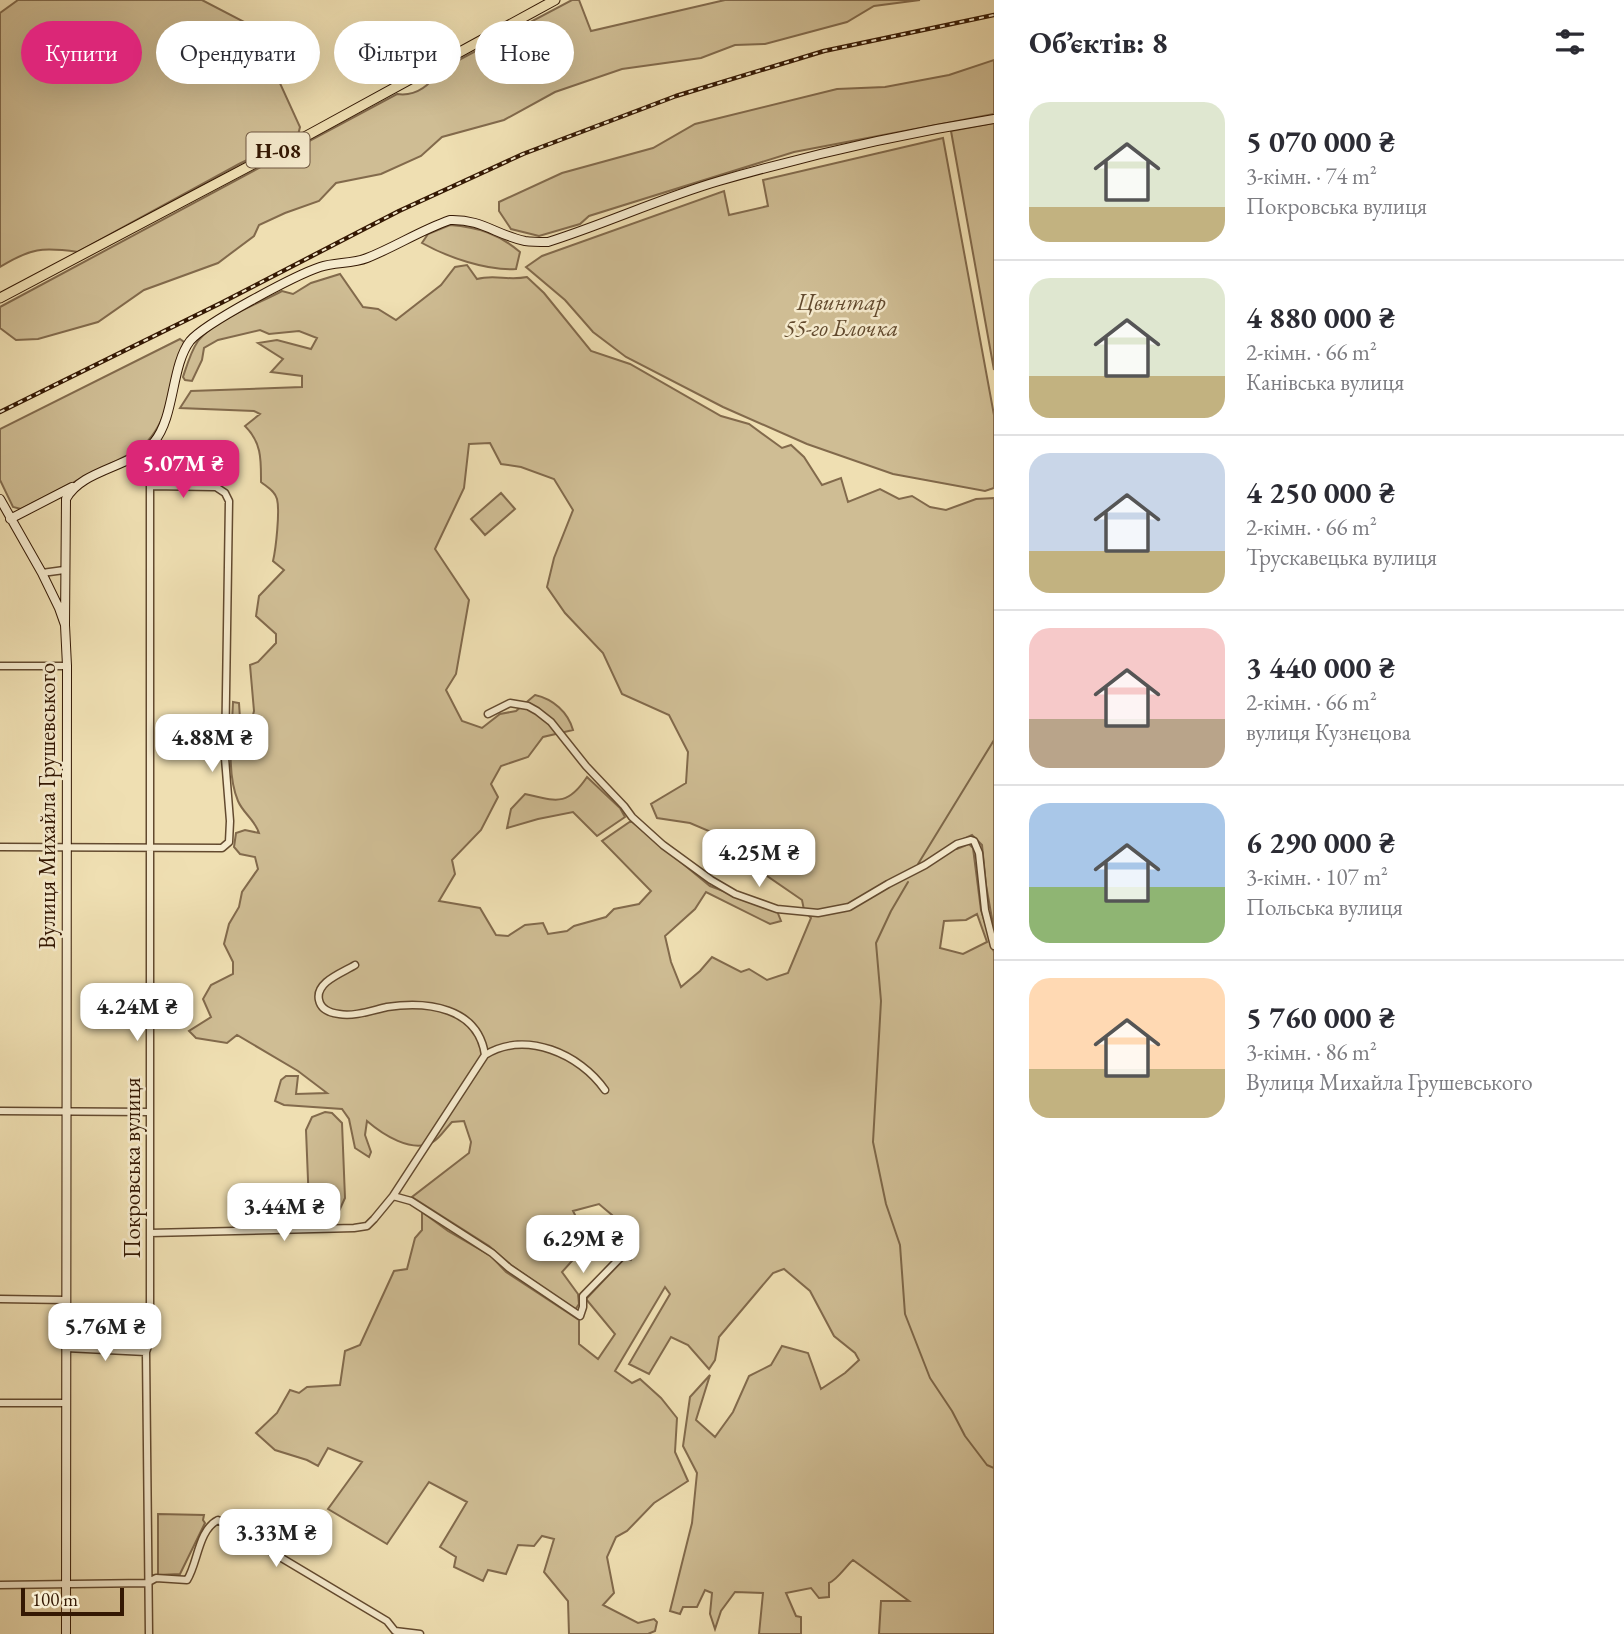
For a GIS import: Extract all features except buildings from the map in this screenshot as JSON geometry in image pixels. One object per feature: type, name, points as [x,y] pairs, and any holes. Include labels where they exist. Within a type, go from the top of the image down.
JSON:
[{"type":"main road","name":"Н-08","points":[[0,298],[555,0]]},
{"type":"street","points":[[10,519],[146,450],[160,433],[188,344],[214,323],[322,266],[365,259],[450,220],[482,223],[527,242],[548,242],[716,182],[792,161],[935,129],[994,119]]},
{"type":"street","name":"Покровська вулиця","points":[[146,450],[150,486],[150,1340],[146,1352],[149,1634]]},
{"type":"street","points":[[65,625],[66,499],[75,486]]},
{"type":"street","points":[[0,847],[222,848],[229,842],[225,758],[229,507],[225,493],[216,487],[150,486]]},
{"type":"street","name":"Вулиця Михайла Грушевського","points":[[0,499],[43,573],[65,625],[66,1634]]},
{"type":"street","points":[[43,573],[64,570]]},
{"type":"street","points":[[0,666],[67,666]]},
{"type":"street","points":[[488,714],[510,703],[528,706],[537,711],[551,722],[632,817],[663,845],[710,880],[736,894],[777,909],[794,913],[818,913],[849,907],[957,844],[974,841],[979,853],[985,910],[994,946]]},
{"type":"street","points":[[355,965],[321,987],[318,996],[326,1011],[342,1015],[410,1004],[445,1009],[470,1022],[485,1055]]},
{"type":"street","points":[[150,1233],[367,1226],[393,1196],[485,1055],[496,1048],[530,1045],[561,1053],[595,1076],[605,1090]]},
{"type":"street","points":[[0,1111],[150,1112]]},
{"type":"street","points":[[393,1196],[411,1201],[492,1253],[509,1268],[580,1316],[583,1296],[622,1256]]},
{"type":"street","points":[[0,1299],[66,1300]]},
{"type":"street","points":[[66,1348],[146,1352]]},
{"type":"street","points":[[0,1403],[66,1403]]},
{"type":"street","points":[[0,1585],[147,1583],[156,1578],[188,1580],[207,1530],[214,1521],[221,1520],[387,1621],[392,1632],[419,1634]]},
{"type":"green space","points":[[18,0],[202,0],[242,21],[156,21],[156,84],[280,84],[300,127],[298,135],[78,252],[37,251],[20,256],[0,267],[0,13]]},
{"type":"green space","points":[[572,0],[579,0],[591,31],[725,0],[920,0],[874,6],[847,22],[765,44],[735,45],[701,58],[622,69],[555,92],[504,120],[442,137],[421,156],[381,174],[336,183],[319,201],[259,225],[254,236],[218,263],[144,290],[98,322],[38,339],[16,340],[0,328],[0,307],[397,94],[411,94],[428,84],[461,84],[461,59],[475,51],[475,84],[574,84],[574,21],[532,21]]},
{"type":"green space","points":[[994,60],[994,114],[794,152],[589,216],[580,224],[539,236],[511,229],[499,211],[499,202],[562,173],[653,148],[695,124],[837,89],[885,87],[949,75]]},
{"type":"green space","points":[[994,123],[994,370],[951,131]]},
{"type":"green space","name":"Цвинтар 55-го Блочка","points":[[943,138],[994,415],[994,488],[985,491],[893,474],[807,444],[723,407],[626,357],[593,332],[565,300],[526,267],[542,256],[724,191],[729,215],[768,206],[763,180]]},
{"type":"green space","points":[[450,225],[488,232],[504,240],[520,252],[516,269],[493,268],[468,262],[422,243],[428,234]]},
{"type":"green space","points":[[467,265],[477,279],[527,277],[544,293],[591,351],[630,364],[721,416],[749,424],[782,448],[791,445],[804,457],[822,485],[841,478],[848,502],[880,489],[899,499],[912,496],[930,507],[946,510],[976,499],[994,498],[994,930],[982,845],[972,835],[950,845],[957,849],[969,844],[973,848],[981,910],[994,952],[994,1634],[879,1634],[881,1601],[909,1601],[853,1560],[829,1583],[829,1597],[819,1598],[811,1588],[786,1593],[796,1616],[801,1617],[801,1634],[759,1634],[763,1593],[735,1592],[721,1611],[715,1629],[710,1614],[712,1593],[705,1590],[697,1607],[683,1607],[680,1614],[670,1611],[692,1523],[697,1473],[683,1446],[690,1397],[710,1375],[696,1420],[715,1437],[733,1412],[749,1376],[771,1365],[782,1346],[808,1353],[821,1389],[859,1360],[855,1353],[834,1336],[810,1291],[784,1269],[773,1273],[719,1337],[715,1360],[709,1369],[688,1345],[671,1337],[649,1374],[629,1364],[670,1294],[665,1287],[615,1371],[632,1383],[640,1379],[661,1398],[677,1418],[675,1452],[688,1481],[654,1503],[627,1531],[616,1537],[607,1557],[614,1593],[603,1605],[638,1623],[654,1619],[657,1622],[655,1631],[648,1634],[569,1634],[568,1601],[544,1572],[554,1539],[542,1536],[534,1546],[518,1545],[506,1574],[488,1570],[483,1581],[454,1567],[456,1557],[440,1547],[467,1502],[429,1482],[387,1544],[328,1509],[362,1462],[328,1448],[318,1466],[275,1450],[256,1433],[277,1413],[290,1390],[299,1393],[307,1387],[340,1385],[345,1351],[360,1345],[394,1271],[407,1269],[415,1238],[422,1230],[422,1212],[491,1256],[506,1272],[579,1320],[579,1344],[598,1359],[615,1334],[586,1299],[623,1260],[631,1260],[634,1250],[622,1252],[605,1226],[612,1215],[599,1204],[573,1211],[589,1242],[562,1272],[578,1294],[579,1304],[575,1310],[511,1265],[489,1246],[412,1197],[469,1153],[471,1142],[464,1121],[452,1122],[433,1142],[416,1146],[389,1137],[367,1121],[365,1135],[371,1152],[369,1157],[355,1148],[349,1119],[342,1109],[284,1105],[275,1101],[281,1080],[286,1076],[298,1076],[296,1094],[327,1093],[298,1071],[237,1035],[227,1043],[196,1038],[189,1031],[211,1017],[203,999],[211,985],[233,974],[233,962],[224,944],[242,892],[258,869],[255,857],[240,854],[234,847],[236,833],[245,830],[259,833],[240,805],[234,790],[231,752],[233,702],[239,703],[241,734],[250,727],[254,711],[250,665],[258,662],[276,643],[276,634],[256,616],[259,596],[284,570],[273,561],[278,520],[277,499],[273,491],[261,482],[258,445],[245,426],[260,414],[254,411],[180,408],[191,391],[302,387],[302,376],[271,372],[283,359],[258,343],[277,340],[311,349],[317,338],[299,331],[269,334],[260,330],[218,340],[204,348],[202,360],[192,381],[183,377],[193,349],[206,333],[237,313],[282,291],[293,294],[311,283],[340,274],[363,307],[378,309],[396,320],[441,285],[455,267]],"holes":[[[490,443],[501,464],[521,467],[554,479],[573,510],[554,558],[547,587],[565,613],[603,653],[622,694],[669,715],[688,752],[686,783],[651,804],[657,818],[690,823],[716,834],[735,854],[802,900],[804,910],[811,918],[788,973],[767,980],[749,969],[741,972],[712,957],[681,987],[665,936],[695,909],[706,892],[770,924],[781,921],[777,911],[710,886],[631,821],[602,841],[651,891],[639,904],[614,909],[606,917],[574,926],[567,931],[548,934],[543,923],[525,925],[508,936],[496,935],[480,908],[439,901],[455,874],[452,860],[481,830],[498,797],[491,784],[501,766],[528,757],[543,737],[573,730],[559,707],[535,695],[516,711],[500,714],[482,728],[462,721],[446,690],[456,674],[469,600],[435,549],[464,488],[469,444]],[[977,914],[987,942],[963,954],[940,948],[944,921],[966,920]]]},
{"type":"green space","points":[[180,339],[184,342],[168,404],[147,442],[136,451],[21,509],[13,507],[0,480],[0,429]]},
{"type":"green space","points":[[501,493],[515,509],[485,535],[471,519]]},
{"type":"green space","points":[[587,777],[620,808],[625,817],[597,836],[573,812],[507,828],[511,809],[525,794],[545,799],[560,799],[573,793]]},
{"type":"green space","points":[[325,1112],[332,1113],[342,1123],[345,1198],[339,1211],[326,1216],[318,1214],[309,1205],[306,1130],[312,1117]]},
{"type":"green space","points":[[158,1514],[204,1515],[205,1523],[180,1574],[158,1575]]},
{"type":"waterway","points":[[918,864],[994,740]]},
{"type":"waterway","points":[[908,882],[876,943],[881,1001],[873,1142],[886,1204],[900,1245],[905,1314],[930,1378],[965,1436],[987,1465],[994,1468]]},
{"type":"railway","points":[[0,412],[399,211],[523,154],[676,96],[824,51],[994,15]]}]
